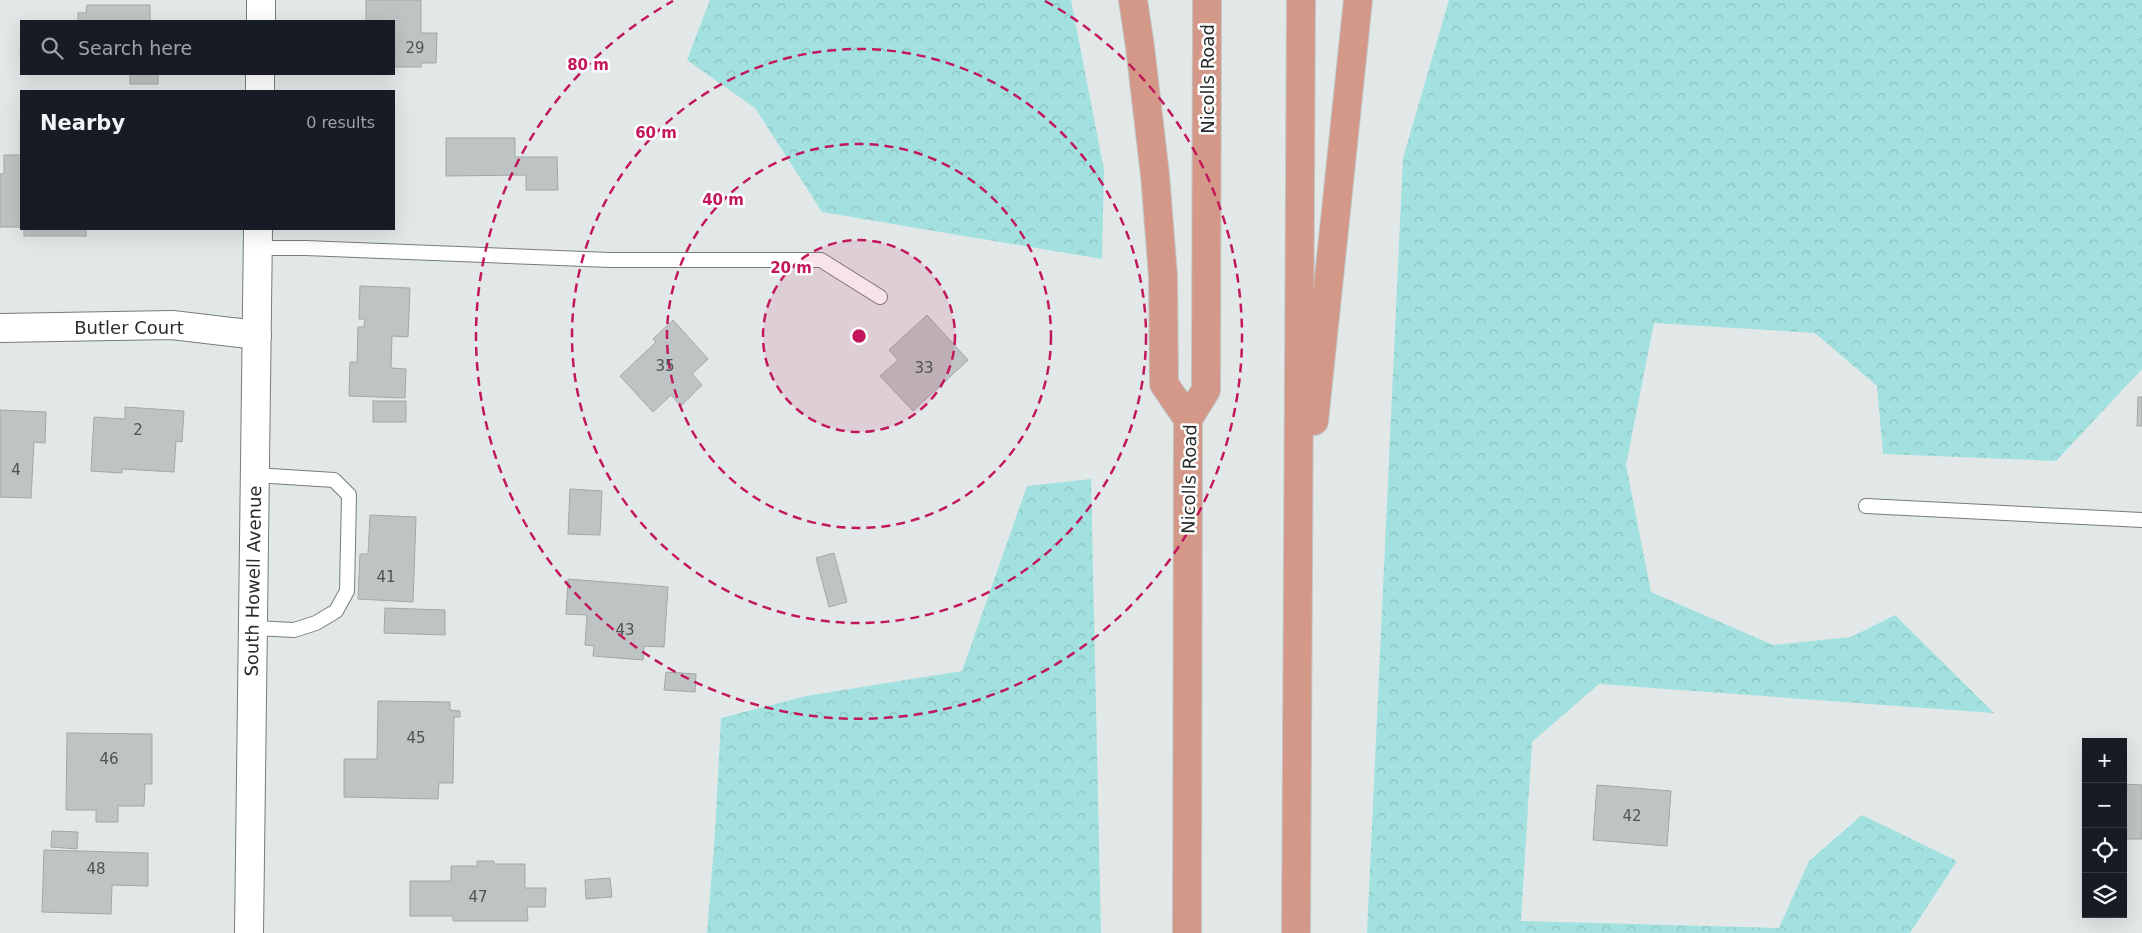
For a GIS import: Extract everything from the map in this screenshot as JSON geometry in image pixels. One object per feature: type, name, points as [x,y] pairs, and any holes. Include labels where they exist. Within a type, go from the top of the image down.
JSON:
[{"type":"highway","points":[[1133,0],[1155,175],[1163,276],[1164,384],[1188,419]]},
{"type":"highway","name":"Nicolls Road","points":[[1187,933],[1188,419],[1206,390],[1207,0]]},
{"type":"highway","points":[[1296,933],[1301,0]]},
{"type":"highway","points":[[1298,561],[1358,0]]},
{"type":"street","points":[[261,0],[261,20]]},
{"type":"street","points":[[260,75],[260,90]]},
{"type":"street","name":"South Howell Avenue","points":[[249,933],[258,238]]},
{"type":"street","name":"Butler Court","points":[[0,328],[172,325],[257,335]]},
{"type":"lane","points":[[258,238],[305,248],[610,260],[821,260],[880,297]]},
{"type":"lane","points":[[253,628],[294,630],[316,623],[336,611],[347,590],[350,495],[334,480],[255,475]]},
{"type":"lane","points":[[1866,506],[2142,520]]},
{"type":"green space","points":[[710,0],[1071,0],[1104,170],[1102,259],[822,212],[755,108],[687,60]]},
{"type":"green space","points":[[1449,0],[2142,0],[2142,369],[2056,461],[1883,454],[1877,386],[1815,333],[1654,323],[1626,465],[1651,592],[1773,645],[1851,637],[1895,615],[1994,713],[1599,684],[1532,742],[1521,921],[1779,928],[1809,861],[1862,815],[1957,861],[1910,933],[1367,933],[1403,158]]},
{"type":"green space","points":[[1091,479],[1101,933],[707,933],[721,718],[806,696],[962,671],[1027,486]]},
{"type":"building","points":[[366,0],[421,0],[421,33],[437,33],[436,63],[421,63],[421,67],[395,67],[395,20],[366,20]]},
{"type":"building","points":[[87,5],[150,5],[150,20],[78,20],[78,13],[86,13]]},
{"type":"building","points":[[130,75],[158,75],[158,84],[130,84]]},
{"type":"building","points":[[446,138],[515,138],[515,157],[557,157],[558,190],[526,190],[526,175],[446,176]]},
{"type":"building","points":[[4,155],[20,155],[20,227],[0,227],[0,174],[4,174]]},
{"type":"building","points":[[24,230],[86,230],[86,236],[24,236]]},
{"type":"building","points":[[360,286],[410,288],[408,337],[392,336],[391,368],[406,369],[405,398],[349,396],[350,362],[357,362],[358,327],[364,327],[365,319],[359,319]]},
{"type":"building","points":[[927,315],[968,360],[913,411],[880,376],[898,360],[889,350]]},
{"type":"building","points":[[673,320],[708,359],[692,374],[702,385],[681,406],[671,395],[653,412],[620,376],[656,342],[653,339]]},
{"type":"building","points":[[2138,397],[2142,397],[2142,426],[2137,426]]},
{"type":"building","points":[[373,401],[406,401],[406,422],[373,422]]},
{"type":"building","points":[[125,407],[184,411],[182,442],[176,441],[174,472],[122,469],[122,473],[91,471],[94,417],[125,419]]},
{"type":"building","points":[[0,410],[46,412],[45,443],[34,442],[31,498],[0,497]]},
{"type":"building","points":[[570,489],[602,491],[600,535],[568,534]]},
{"type":"building","points":[[370,515],[416,517],[413,602],[358,599],[360,554],[368,554]]},
{"type":"building","points":[[834,553],[847,602],[829,607],[816,558]]},
{"type":"building","points":[[568,579],[668,587],[664,647],[644,646],[643,660],[593,656],[594,646],[585,645],[587,615],[566,614]]},
{"type":"building","points":[[385,608],[445,610],[445,635],[384,633]]},
{"type":"building","points":[[666,672],[696,674],[695,692],[664,690]]},
{"type":"building","points":[[378,701],[450,702],[450,710],[460,711],[460,717],[454,717],[453,783],[439,783],[438,799],[344,797],[344,759],[377,759]]},
{"type":"building","points":[[67,733],[152,734],[152,784],[145,784],[144,806],[118,806],[118,822],[96,822],[96,810],[66,810]]},
{"type":"building","points":[[2127,784],[2142,785],[2142,839],[2127,839]]},
{"type":"building","points":[[1597,785],[1671,791],[1667,846],[1593,840]]},
{"type":"building","points":[[52,831],[78,832],[77,849],[51,847]]},
{"type":"building","points":[[44,850],[148,853],[148,886],[112,885],[111,914],[42,912]]},
{"type":"building","points":[[477,861],[494,861],[494,864],[525,864],[525,888],[546,888],[545,907],[527,907],[528,921],[453,921],[453,916],[410,916],[410,881],[451,881],[451,866],[477,866]]},
{"type":"building","points":[[610,878],[612,897],[586,899],[585,880]]}]
